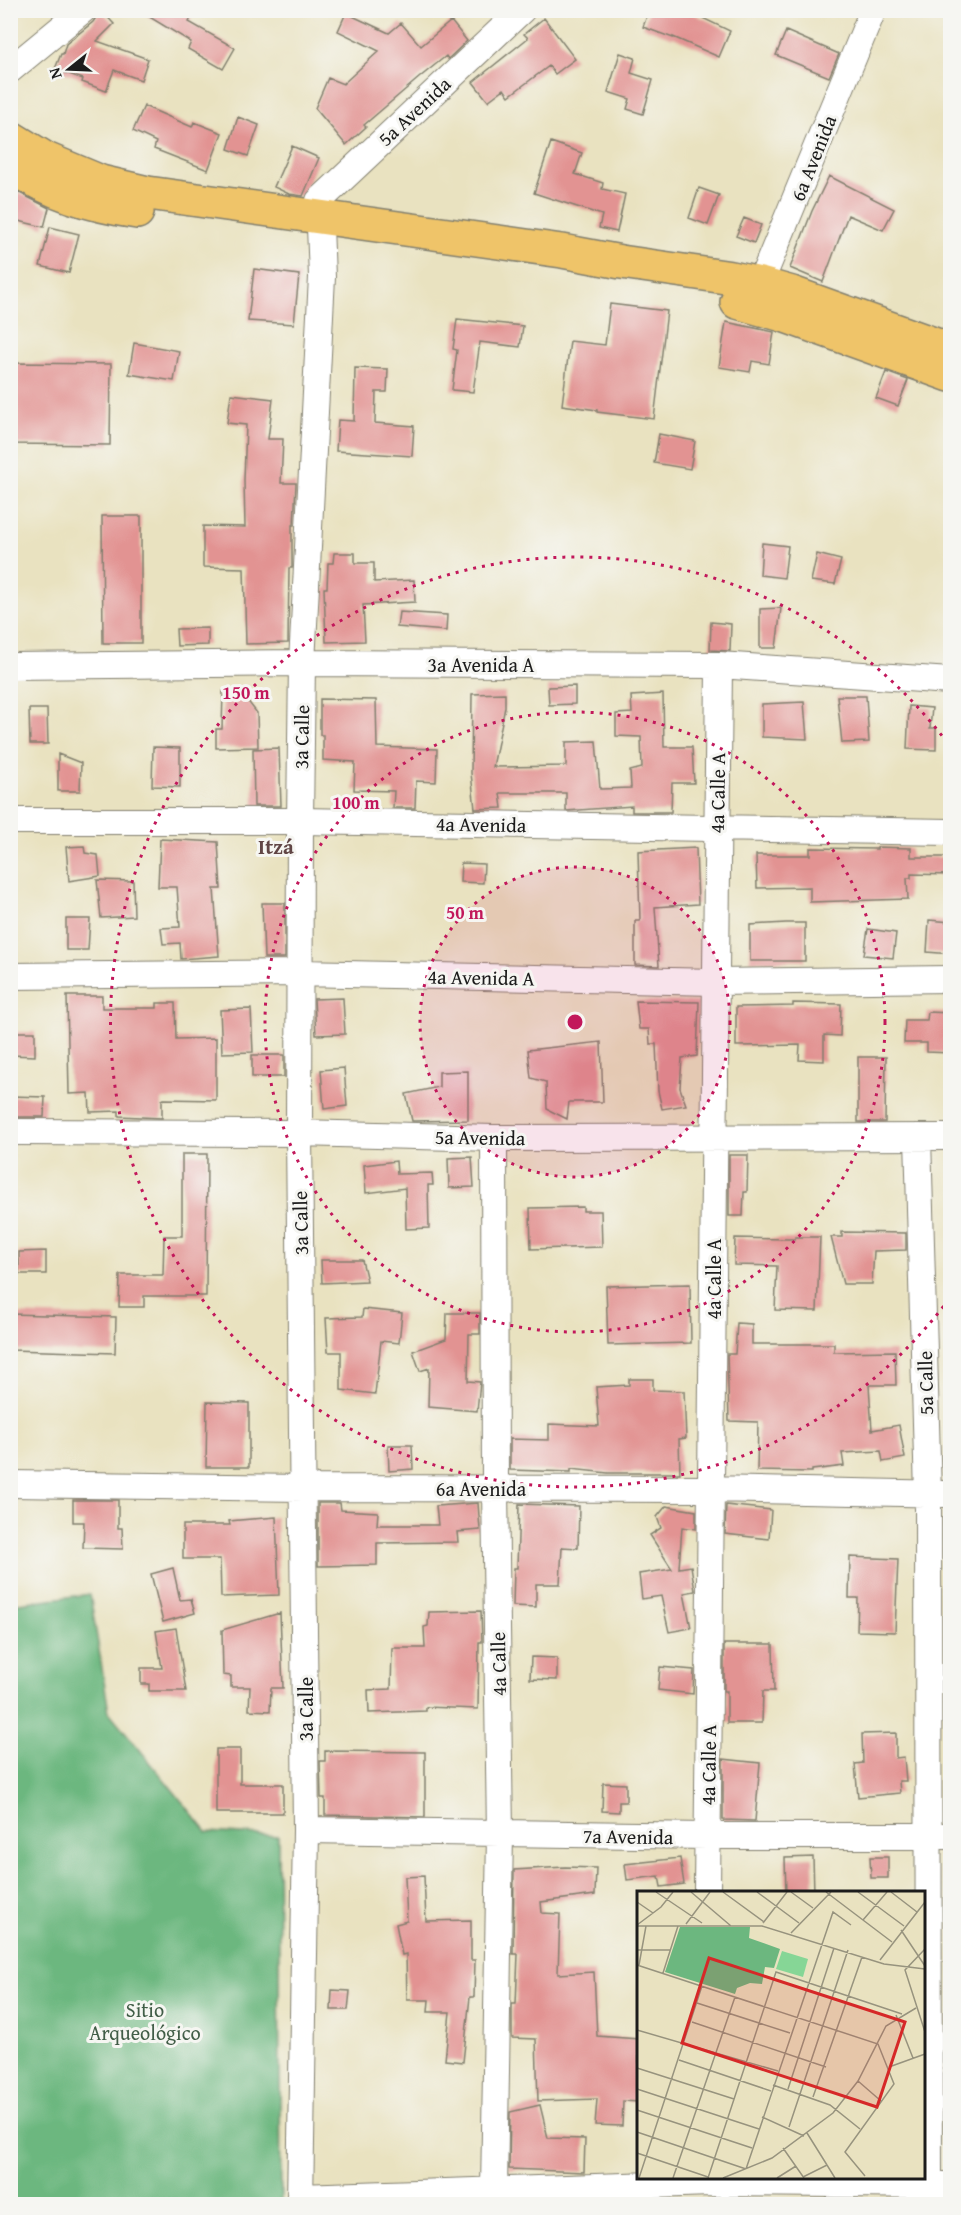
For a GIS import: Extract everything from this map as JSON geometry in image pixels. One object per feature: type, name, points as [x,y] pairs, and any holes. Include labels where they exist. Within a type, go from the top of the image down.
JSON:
[{"type":"main road","points":[[10,137],[46,159],[101,182],[320,230]]},
{"type":"main road","points":[[10,166],[30,179],[78,200],[130,211],[320,230],[561,262],[756,294],[792,293],[951,350]]},
{"type":"main road","points":[[756,294],[951,375]]},
{"type":"street","points":[[10,70],[83,10]]},
{"type":"street","name":"6a Avenida","points":[[756,294],[873,10]]},
{"type":"street","name":"5a Avenida","points":[[320,230],[319,201],[517,12]]},
{"type":"street","name":"3a Calle","points":[[300,2201],[306,1830],[299,1133],[300,821],[302,663],[322,277],[320,230]]},
{"type":"street","name":"3a Avenida A","points":[[10,666],[302,663],[719,665],[951,681]]},
{"type":"street","name":"4a Calle A","points":[[707,1891],[719,665]]},
{"type":"street","name":"4a Avenida","points":[[10,821],[300,821],[951,832]]},
{"type":"street","name":"4a Avenida A","points":[[10,976],[301,973],[716,982],[951,979]]},
{"type":"street","name":"5a Avenida","points":[[10,1132],[299,1133],[494,1138],[951,1137]]},
{"type":"street","name":"5a Calle","points":[[918,1137],[939,1494],[936,2192]]},
{"type":"street","name":"4a Calle","points":[[494,1138],[495,1488],[500,1834],[494,2190]]},
{"type":"street","name":"6a Avenida","points":[[10,1484],[303,1488],[711,1489],[939,1494]]},
{"type":"street","name":"7a Avenida","points":[[306,1830],[706,1836],[939,1836]]},
{"type":"street","points":[[300,2201],[711,2180],[936,2192]]},
{"type":"green space","name":"Sitio Arqueológico","points":[[90,1594],[109,1712],[207,1832],[278,1836],[281,2204],[11,2204],[11,1604]]},
{"type":"building","points":[[101,10],[114,24],[97,41],[148,59],[141,80],[114,70],[106,91],[82,82],[83,79],[55,69],[66,44],[93,22]]},
{"type":"building","points":[[138,10],[195,10],[189,22],[235,48],[223,69],[188,49],[191,42]]},
{"type":"building","points":[[649,10],[686,10],[730,31],[719,57],[643,27]]},
{"type":"building","points":[[346,13],[389,33],[401,23],[421,46],[451,21],[467,41],[448,59],[446,56],[364,125],[366,127],[346,145],[315,108],[328,78],[343,84],[379,51],[338,31]]},
{"type":"building","points":[[544,18],[575,59],[555,74],[549,66],[509,96],[504,89],[488,101],[473,82],[528,38],[524,34]]},
{"type":"building","points":[[786,31],[839,54],[829,77],[776,55]]},
{"type":"building","points":[[620,53],[635,58],[631,73],[653,80],[643,114],[627,109],[630,99],[608,92]]},
{"type":"building","points":[[144,106],[192,127],[194,122],[222,133],[208,170],[154,149],[156,142],[133,131]]},
{"type":"building","points":[[238,117],[259,125],[248,156],[228,149]]},
{"type":"building","points":[[551,142],[582,153],[575,174],[603,183],[602,189],[625,194],[617,232],[599,228],[602,215],[534,193]]},
{"type":"building","points":[[292,146],[319,158],[303,196],[289,194],[274,187]]},
{"type":"building","points":[[829,176],[894,209],[883,230],[848,215],[823,282],[790,268],[812,211]]},
{"type":"building","points":[[10,188],[49,208],[44,227],[10,219]]},
{"type":"building","points":[[699,188],[719,195],[708,225],[689,218]]},
{"type":"building","points":[[744,218],[761,225],[754,243],[736,236]]},
{"type":"building","points":[[50,227],[79,234],[69,273],[40,266]]},
{"type":"building","points":[[254,269],[299,275],[294,324],[248,321]]},
{"type":"building","points":[[610,304],[667,311],[654,419],[562,405],[570,341],[605,345]]},
{"type":"building","points":[[457,319],[523,326],[520,347],[480,342],[473,392],[452,390],[457,350],[453,349]]},
{"type":"building","points":[[726,322],[774,332],[769,364],[752,361],[750,372],[719,367]]},
{"type":"building","points":[[134,343],[179,351],[174,381],[129,374]]},
{"type":"building","points":[[10,363],[111,364],[110,445],[10,444]]},
{"type":"building","points":[[355,368],[388,369],[387,392],[376,392],[375,423],[414,426],[412,456],[336,451],[338,420],[354,421]]},
{"type":"building","points":[[886,372],[908,380],[898,406],[876,398]]},
{"type":"building","points":[[231,394],[273,399],[268,439],[283,439],[281,483],[296,483],[294,525],[292,525],[292,568],[289,568],[288,643],[246,644],[244,568],[203,567],[203,526],[245,527],[246,425],[227,423]]},
{"type":"building","points":[[659,434],[695,441],[690,469],[654,463]]},
{"type":"building","points":[[102,516],[141,516],[141,643],[103,643]]},
{"type":"building","points":[[762,543],[788,546],[784,578],[760,575]]},
{"type":"building","points":[[334,553],[355,553],[355,563],[374,563],[374,582],[414,580],[415,602],[363,605],[365,641],[326,642],[324,588],[327,588],[328,563],[333,563]]},
{"type":"building","points":[[817,554],[841,560],[835,584],[811,581]]},
{"type":"building","points":[[781,608],[776,648],[760,648],[760,609]]},
{"type":"building","points":[[399,612],[447,615],[446,631],[397,627]]},
{"type":"building","points":[[711,622],[731,624],[730,651],[710,650]]},
{"type":"building","points":[[208,628],[208,645],[177,646],[176,629]]},
{"type":"building","points":[[575,686],[575,704],[549,705],[548,687]]},
{"type":"building","points":[[223,691],[240,691],[257,713],[258,747],[216,748],[216,729],[222,729]]},
{"type":"building","points":[[505,693],[505,707],[493,767],[566,766],[566,742],[596,741],[600,789],[631,788],[630,771],[642,768],[641,737],[616,736],[616,714],[632,713],[631,696],[663,694],[664,747],[692,747],[694,783],[672,783],[671,812],[632,812],[632,806],[566,811],[566,793],[500,793],[502,808],[475,809],[471,773],[472,694]]},
{"type":"building","points":[[837,696],[866,696],[869,742],[842,743]]},
{"type":"building","points":[[320,699],[376,700],[377,747],[437,749],[436,782],[416,781],[415,808],[393,808],[394,791],[354,790],[355,762],[323,760]]},
{"type":"building","points":[[804,702],[807,739],[762,737],[762,704]]},
{"type":"building","points":[[909,706],[932,708],[930,728],[936,728],[936,750],[907,749]]},
{"type":"building","points":[[29,709],[47,709],[48,744],[30,744]]},
{"type":"building","points":[[153,747],[180,748],[180,787],[152,786]]},
{"type":"building","points":[[279,748],[281,806],[254,806],[253,749]]},
{"type":"building","points":[[58,754],[81,763],[80,791],[58,791]]},
{"type":"building","points":[[160,839],[218,842],[221,889],[214,889],[219,956],[181,959],[180,943],[163,944],[161,928],[180,927],[177,887],[158,887]]},
{"type":"building","points":[[84,846],[85,853],[98,855],[100,876],[69,881],[66,847]]},
{"type":"building","points":[[877,847],[911,848],[911,857],[951,857],[951,875],[911,874],[911,878],[907,878],[908,899],[810,902],[810,887],[757,888],[756,855],[810,855],[810,848],[877,849]]},
{"type":"building","points":[[696,848],[698,904],[655,907],[659,966],[635,965],[635,921],[640,921],[638,851]]},
{"type":"building","points":[[461,863],[484,864],[483,883],[460,882]]},
{"type":"building","points":[[97,880],[133,881],[134,916],[101,918]]},
{"type":"building","points":[[262,903],[285,903],[285,958],[264,958]]},
{"type":"building","points":[[66,919],[90,919],[88,950],[66,950]]},
{"type":"building","points":[[929,920],[951,922],[951,954],[927,952]]},
{"type":"building","points":[[805,923],[805,961],[750,961],[750,925]]},
{"type":"building","points":[[868,929],[896,933],[893,958],[864,955]]},
{"type":"building","points":[[67,996],[102,996],[102,1008],[157,1008],[157,1003],[175,1003],[176,1039],[216,1038],[216,1100],[164,1099],[162,1100],[162,1118],[119,1116],[119,1111],[90,1112],[89,1093],[69,1094]]},
{"type":"building","points":[[343,998],[345,1034],[316,1035],[314,999]]},
{"type":"building","points":[[636,1001],[699,1002],[697,1056],[682,1058],[680,1088],[686,1105],[662,1109],[658,1091],[656,1044],[650,1044],[649,1029],[639,1029]]},
{"type":"building","points":[[793,1003],[841,1004],[840,1036],[824,1035],[824,1061],[799,1060],[800,1045],[736,1046],[736,1007],[793,1006]]},
{"type":"building","points":[[251,1009],[253,1052],[222,1053],[220,1010]]},
{"type":"building","points":[[928,1012],[951,1013],[951,1053],[927,1052],[927,1043],[904,1043],[905,1020],[927,1020]]},
{"type":"building","points":[[10,1032],[35,1032],[35,1056],[10,1055]]},
{"type":"building","points":[[601,1042],[603,1102],[569,1102],[567,1119],[547,1109],[546,1082],[531,1078],[528,1050]]},
{"type":"building","points":[[252,1055],[284,1055],[284,1077],[252,1077]]},
{"type":"building","points":[[858,1057],[886,1057],[885,1122],[858,1122]]},
{"type":"building","points":[[344,1068],[347,1106],[324,1109],[321,1070]]},
{"type":"building","points":[[468,1071],[468,1120],[412,1121],[406,1094],[439,1087],[439,1072]]},
{"type":"building","points":[[10,1096],[45,1097],[44,1117],[10,1117]]},
{"type":"building","points":[[182,1154],[207,1154],[206,1296],[144,1296],[144,1307],[119,1307],[120,1275],[163,1275],[164,1236],[182,1236]]},
{"type":"building","points":[[729,1155],[748,1155],[747,1192],[744,1192],[743,1216],[729,1216]]},
{"type":"building","points":[[472,1157],[474,1187],[449,1188],[448,1158]]},
{"type":"building","points":[[396,1161],[397,1174],[432,1173],[433,1185],[428,1185],[429,1228],[406,1229],[405,1188],[366,1193],[364,1165]]},
{"type":"building","points":[[583,1207],[583,1211],[601,1211],[602,1247],[531,1249],[530,1208]]},
{"type":"building","points":[[842,1232],[906,1233],[906,1250],[874,1251],[872,1284],[843,1284],[831,1237],[842,1237]]},
{"type":"building","points":[[795,1237],[820,1237],[817,1311],[775,1310],[777,1266],[734,1265],[735,1238],[795,1239]]},
{"type":"building","points":[[46,1251],[46,1274],[19,1274],[19,1252]]},
{"type":"building","points":[[321,1260],[362,1260],[367,1281],[322,1283]]},
{"type":"building","points":[[690,1284],[691,1343],[608,1345],[606,1286]]},
{"type":"building","points":[[363,1309],[402,1313],[399,1343],[381,1341],[375,1394],[341,1390],[341,1352],[328,1352],[326,1318],[362,1317]]},
{"type":"building","points":[[447,1313],[480,1313],[480,1334],[469,1334],[468,1381],[480,1382],[477,1411],[428,1407],[429,1368],[420,1371],[413,1351],[446,1339]]},
{"type":"building","points":[[10,1314],[116,1317],[115,1353],[10,1350]]},
{"type":"building","points":[[737,1323],[752,1324],[752,1344],[834,1344],[834,1352],[895,1351],[896,1385],[869,1385],[872,1430],[899,1425],[905,1458],[883,1462],[881,1451],[842,1453],[844,1466],[812,1470],[812,1472],[757,1471],[758,1422],[729,1421],[727,1354],[735,1354]]},
{"type":"building","points":[[629,1379],[653,1379],[653,1390],[684,1391],[686,1438],[679,1439],[680,1473],[608,1473],[571,1469],[571,1472],[510,1470],[510,1439],[549,1440],[549,1424],[599,1426],[596,1387],[629,1385]]},
{"type":"building","points":[[207,1402],[249,1403],[249,1467],[206,1467]]},
{"type":"building","points":[[388,1445],[412,1445],[413,1469],[389,1471]]},
{"type":"building","points":[[73,1500],[118,1500],[118,1528],[122,1528],[123,1549],[83,1548],[84,1522],[73,1522]]},
{"type":"building","points":[[318,1503],[340,1503],[341,1510],[378,1512],[377,1525],[438,1525],[436,1506],[478,1503],[480,1530],[457,1532],[458,1542],[377,1543],[377,1565],[318,1566]]},
{"type":"building","points":[[519,1504],[579,1506],[578,1548],[562,1547],[560,1584],[536,1584],[536,1607],[513,1606]]},
{"type":"building","points":[[726,1505],[771,1510],[769,1539],[725,1534]]},
{"type":"building","points":[[666,1506],[696,1511],[696,1529],[682,1527],[679,1568],[691,1566],[695,1591],[684,1593],[691,1628],[669,1632],[661,1596],[642,1599],[639,1574],[672,1569],[650,1535],[661,1528],[657,1517]]},
{"type":"building","points":[[276,1517],[279,1595],[221,1597],[220,1559],[183,1559],[183,1525],[230,1525],[229,1521]]},
{"type":"building","points":[[850,1557],[898,1559],[895,1632],[857,1631],[858,1598],[849,1598]]},
{"type":"building","points":[[173,1568],[180,1600],[191,1599],[195,1613],[163,1622],[151,1574]]},
{"type":"building","points":[[481,1611],[482,1642],[479,1642],[478,1709],[426,1707],[426,1711],[369,1713],[368,1690],[391,1689],[392,1648],[425,1648],[424,1627],[428,1626],[429,1612]]},
{"type":"building","points":[[280,1613],[283,1688],[271,1688],[270,1711],[249,1710],[250,1687],[231,1687],[231,1676],[223,1675],[222,1630]]},
{"type":"building","points":[[176,1628],[186,1691],[149,1691],[149,1684],[141,1684],[141,1668],[162,1668],[156,1631]]},
{"type":"building","points":[[724,1644],[773,1644],[774,1691],[763,1691],[762,1723],[727,1723]]},
{"type":"building","points":[[531,1657],[557,1658],[557,1680],[530,1679]]},
{"type":"building","points":[[660,1667],[694,1670],[693,1694],[658,1690]]},
{"type":"building","points":[[896,1733],[896,1758],[904,1757],[906,1781],[899,1781],[900,1793],[858,1797],[855,1764],[863,1763],[862,1734]]},
{"type":"building","points":[[216,1749],[240,1749],[240,1784],[283,1784],[283,1813],[216,1813]]},
{"type":"building","points":[[325,1751],[425,1752],[425,1817],[325,1815],[325,1798],[321,1798],[320,1761],[325,1761]]},
{"type":"building","points":[[723,1759],[760,1763],[755,1821],[723,1820]]},
{"type":"building","points":[[603,1783],[626,1784],[626,1802],[619,1802],[619,1812],[602,1811]]},
{"type":"building","points":[[813,1857],[814,1891],[786,1891],[785,1858]]},
{"type":"building","points":[[870,1857],[888,1857],[888,1878],[871,1878]]},
{"type":"building","points":[[680,1858],[684,1884],[661,1887],[659,1876],[627,1880],[625,1864]]},
{"type":"building","points":[[596,1868],[595,1895],[541,1902],[542,1913],[560,1914],[558,1974],[594,1972],[597,2036],[637,2039],[637,2102],[623,2101],[622,2126],[595,2125],[597,2099],[538,2101],[536,2039],[512,2038],[512,2004],[516,2004],[518,1954],[513,1954],[514,1870]]},
{"type":"building","points":[[424,1876],[426,1921],[471,1920],[471,1960],[475,1960],[474,1997],[470,1997],[463,2062],[445,2060],[450,2012],[428,2012],[429,2000],[407,2000],[406,1954],[402,1955],[396,1924],[407,1921],[405,1877]]},
{"type":"building","points":[[332,1990],[350,1991],[348,2010],[331,2010]]},
{"type":"building","points":[[540,2105],[548,2138],[585,2139],[584,2172],[509,2169],[510,2112]]},
{"type":"district","name":"Itzá","points":[[276,846]]}]
